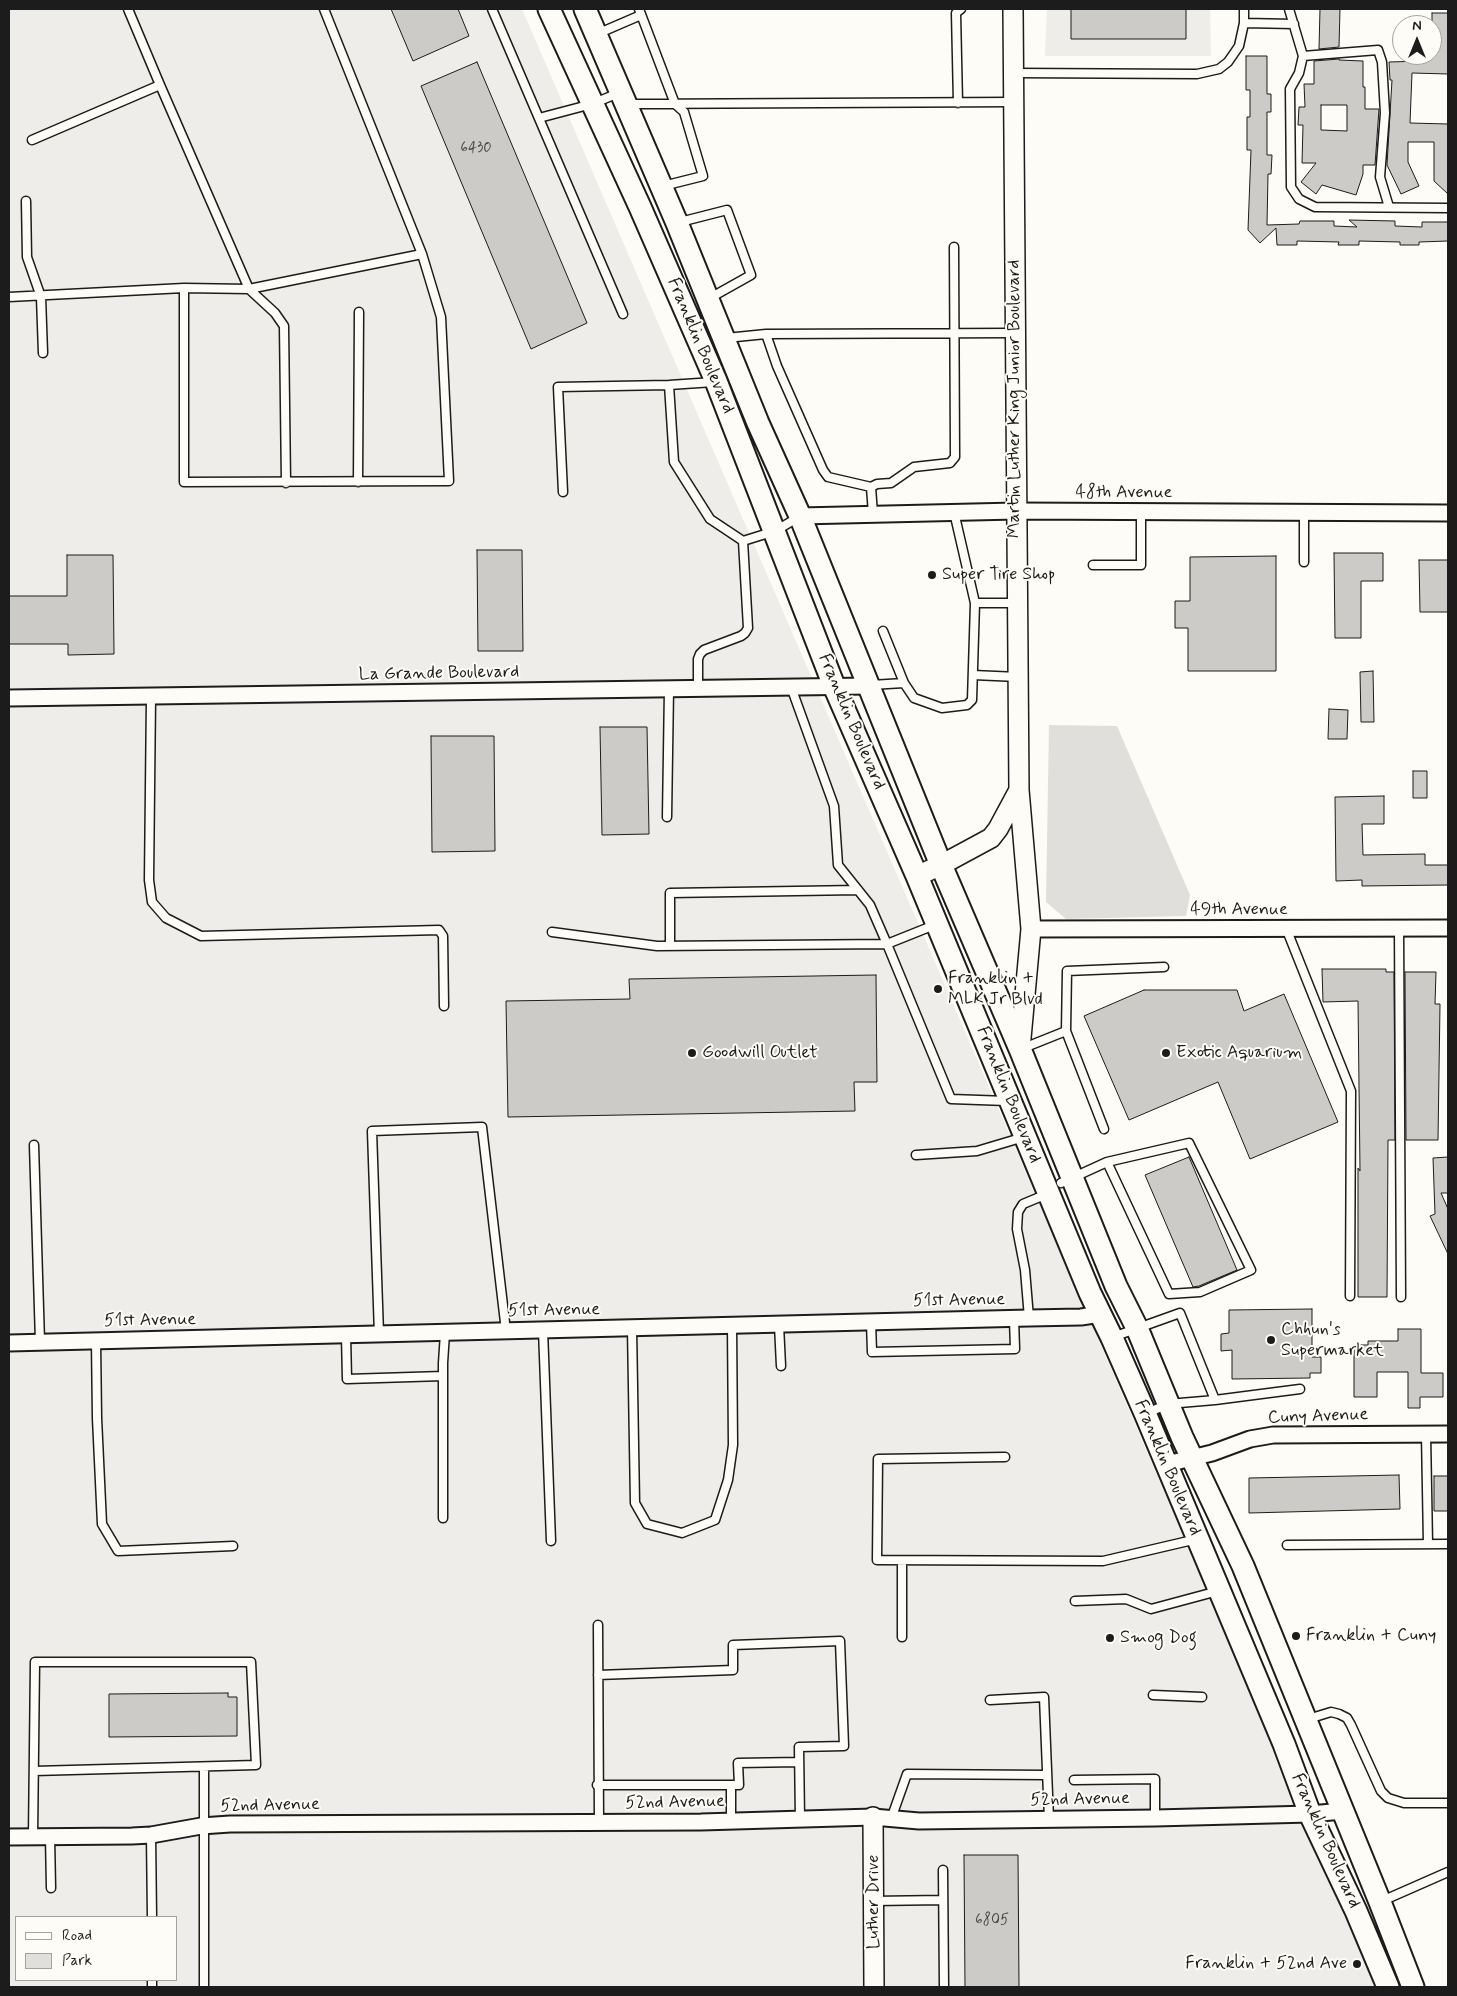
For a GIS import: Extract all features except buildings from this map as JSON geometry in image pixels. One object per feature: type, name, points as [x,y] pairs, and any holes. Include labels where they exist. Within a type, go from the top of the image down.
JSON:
[{"type":"main road","name":"Franklin Boulevard","points":[[549,9],[640,206],[716,382],[834,686],[917,876],[1026,1136],[1060,1185],[1088,1218],[1192,1458],[1243,1566],[1413,1987]]},
{"type":"main road","name":"Franklin Boulevard","points":[[586,9],[662,186],[758,423],[800,516],[941,865],[1020,1049],[1090,1294],[1112,1338],[1167,1464],[1284,1744],[1310,1814],[1356,1911],[1388,1987]]},
{"type":"main road","points":[[1012,1101],[1026,1109],[1032,1116],[1060,1185]]},
{"type":"street","name":"Martin Luther King Junior Boulevard","points":[[1013,9],[1019,790],[1031,929],[1020,1049]]},
{"type":"street","name":"48th Avenue","points":[[800,516],[1016,511],[1448,513]]},
{"type":"street","name":"La Grande Boulevard","points":[[9,698],[869,686]]},
{"type":"street","name":"Martin Luther King Junior Boulevard","points":[[917,876],[990,838],[998,829],[1019,790]]},
{"type":"street","name":"49th Avenue","points":[[1031,929],[1448,928]]},
{"type":"street","name":"51st Avenue","points":[[9,1343],[1022,1319],[1081,1317],[1101,1314]]},
{"type":"street","name":"Cuny Avenue","points":[[1167,1464],[1250,1439],[1273,1435],[1448,1434]]},
{"type":"street","name":"52nd Avenue","points":[[9,1837],[151,1834],[204,1825],[882,1818],[919,1821],[1156,1818],[1310,1814],[1343,1811]]},
{"type":"street","name":"Luther Drive","points":[[874,1987],[874,1901],[882,1818]]},
{"type":"lane","points":[[128,9],[249,289],[275,314],[284,326],[286,482]]},
{"type":"lane","points":[[184,288],[184,482],[448,481],[441,316],[422,254],[324,9]]},
{"type":"lane","points":[[492,9],[622,314]]},
{"type":"lane","points":[[958,103],[956,13],[961,9]]},
{"type":"lane","points":[[1014,73],[1197,74],[1220,69],[1228,62],[1239,46],[1244,24],[1244,9]]},
{"type":"lane","points":[[1289,9],[1303,56],[1299,73],[1290,89],[1290,187],[1299,199],[1315,207],[1448,208]]},
{"type":"lane","points":[[596,34],[640,12],[675,104],[684,112],[703,176],[662,186]]},
{"type":"lane","points":[[1244,24],[1294,24]]},
{"type":"lane","points":[[1303,56],[1378,50],[1382,62],[1385,113],[1380,177],[1389,207]]},
{"type":"lane","points":[[32,140],[160,85]]},
{"type":"lane","points":[[539,118],[624,98],[675,104],[1014,102]]},
{"type":"lane","points":[[26,201],[27,257],[41,297],[43,353]]},
{"type":"lane","points":[[677,223],[727,210],[751,275],[708,299]]},
{"type":"lane","points":[[766,334],[777,366],[823,470],[828,477],[871,487],[877,484],[891,483],[914,467],[950,463],[955,457],[954,247]]},
{"type":"lane","points":[[9,298],[184,288],[249,289],[422,254]]},
{"type":"lane","points":[[358,482],[359,312]]},
{"type":"lane","points":[[724,338],[766,334],[1015,332]]},
{"type":"lane","points":[[563,492],[558,386],[669,385],[716,382]]},
{"type":"lane","points":[[669,385],[674,462],[710,519],[743,541]]},
{"type":"lane","points":[[871,487],[873,514]]},
{"type":"lane","points":[[1093,565],[1140,564],[1140,511]]},
{"type":"lane","points":[[883,632],[904,683],[914,698],[942,708],[967,705],[972,700],[975,603],[954,512]]},
{"type":"lane","points":[[1304,512],[1304,562]]},
{"type":"lane","points":[[743,541],[774,531],[800,516]]},
{"type":"lane","points":[[698,688],[698,659],[700,654],[704,650],[741,636],[746,633],[748,628],[743,541]]},
{"type":"lane","points":[[975,603],[1017,603]]},
{"type":"lane","points":[[973,675],[1018,677]]},
{"type":"lane","points":[[869,686],[904,683]]},
{"type":"lane","points":[[791,687],[834,806],[838,865],[870,906],[951,1100],[1012,1101]]},
{"type":"lane","points":[[667,817],[669,689]]},
{"type":"lane","points":[[150,697],[149,880],[152,902],[166,918],[201,936],[439,930],[443,936],[444,1006]]},
{"type":"lane","points":[[670,946],[670,893],[858,890]]},
{"type":"lane","points":[[552,932],[657,946],[887,944],[937,924]]},
{"type":"lane","points":[[1286,928],[1351,1091],[1350,1296]]},
{"type":"lane","points":[[1399,928],[1401,1297]]},
{"type":"lane","points":[[1104,1129],[1066,1032],[1067,971],[1164,967]]},
{"type":"lane","points":[[1020,1049],[1066,1032]]},
{"type":"lane","points":[[379,1334],[372,1131],[482,1127],[506,1331]]},
{"type":"lane","points":[[916,1155],[977,1151],[1026,1136]]},
{"type":"lane","points":[[871,1322],[872,1352],[1015,1349],[1022,1319],[1026,1270],[1017,1229],[1018,1212],[1023,1204],[1107,1162],[1189,1143],[1251,1270],[1200,1292],[1169,1294],[1107,1162]]},
{"type":"lane","points":[[34,1145],[40,1342]]},
{"type":"lane","points":[[1112,1338],[1180,1313],[1215,1400]]},
{"type":"lane","points":[[779,1324],[781,1366]]},
{"type":"lane","points":[[632,1328],[635,1503],[647,1524],[682,1532],[715,1520],[728,1480],[733,1445],[732,1326]]},
{"type":"lane","points":[[543,1330],[552,1541]]},
{"type":"lane","points":[[443,1518],[443,1376],[445,1333]]},
{"type":"lane","points":[[346,1335],[347,1379],[443,1376]]},
{"type":"lane","points":[[96,1341],[97,1418],[102,1524],[118,1551],[233,1546]]},
{"type":"lane","points":[[1145,1413],[1168,1404],[1300,1389]]},
{"type":"lane","points":[[1426,1434],[1428,1544]]},
{"type":"lane","points":[[1006,1457],[878,1460],[877,1560],[1103,1561],[1197,1539]]},
{"type":"lane","points":[[1288,1544],[1448,1544]]},
{"type":"lane","points":[[902,1561],[902,1637]]},
{"type":"lane","points":[[1075,1600],[1126,1599],[1151,1610],[1220,1590]]},
{"type":"lane","points":[[598,1625],[599,1822]]},
{"type":"lane","points":[[598,1675],[733,1670],[733,1645],[840,1641],[844,1746],[799,1747],[800,1819]]},
{"type":"lane","points":[[33,1837],[35,1662],[251,1662],[256,1765],[34,1771]]},
{"type":"lane","points":[[1153,1695],[1202,1697]]},
{"type":"lane","points":[[990,1700],[1044,1697],[1050,1819]]},
{"type":"lane","points":[[1304,1720],[1331,1712],[1347,1718],[1352,1725],[1381,1791],[1388,1798],[1404,1803],[1448,1803]]},
{"type":"lane","points":[[598,1785],[739,1785],[738,1763],[799,1762]]},
{"type":"lane","points":[[204,1766],[204,1987]]},
{"type":"lane","points":[[882,1818],[907,1774],[1048,1775]]},
{"type":"lane","points":[[1074,1780],[1155,1779],[1156,1818]]},
{"type":"lane","points":[[730,1785],[731,1821]]},
{"type":"lane","points":[[151,1834],[152,1916]]},
{"type":"lane","points":[[50,1836],[51,1888]]},
{"type":"lane","points":[[942,1870],[944,1987]]},
{"type":"lane","points":[[1380,1902],[1448,1872]]},
{"type":"lane","points":[[874,1901],[943,1900]]},
{"type":"shaded area","points":[[9,9],[522,9],[1379,1987],[9,1987]]},
{"type":"shaded area","points":[[1047,9],[1210,9],[1211,56],[1045,56]]},
{"type":"green space","points":[[1049,725],[1117,726],[1190,895],[1186,916],[1066,919],[1046,902]]},
{"type":"place","name":"Super Tire Shop","points":[[932,575]]},
{"type":"place","name":"Franklin + MLK Jr Blvd","points":[[938,989]]},
{"type":"place","name":"Goodwill Outlet","points":[[692,1053]]},
{"type":"place","name":"Exotic Aquarium","points":[[1166,1053]]},
{"type":"place","name":"Chhun's Supermarket","points":[[1271,1340]]},
{"type":"place","name":"Franklin + Cuny","points":[[1296,1636]]},
{"type":"place","name":"Smog Dog","points":[[1110,1638]]},
{"type":"place","name":"Franklin + 52nd Ave","points":[[1357,1964]]}]
